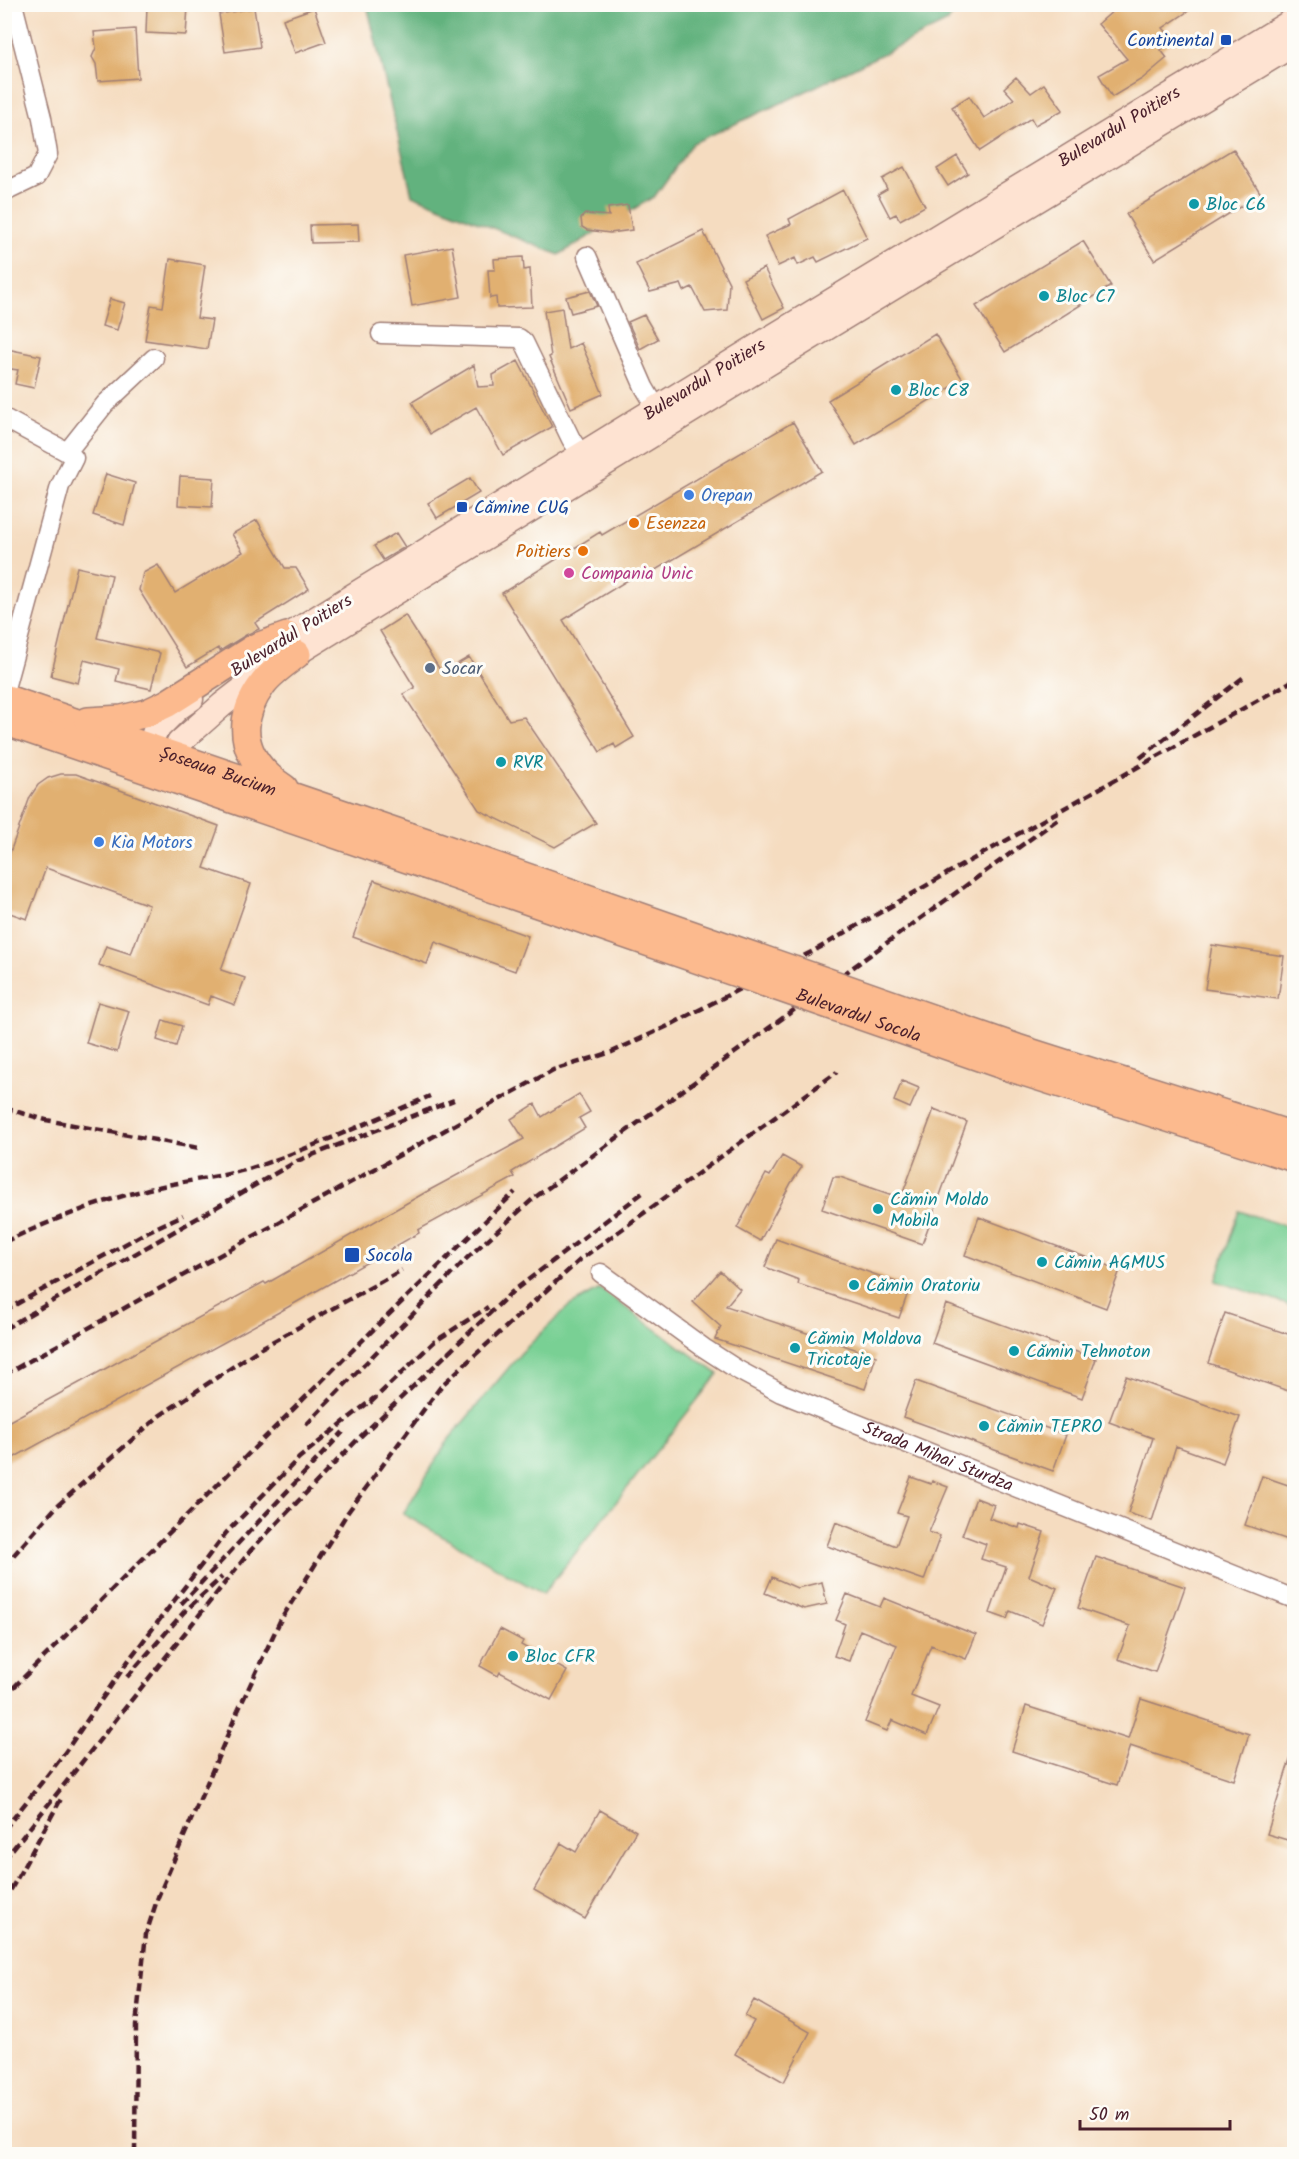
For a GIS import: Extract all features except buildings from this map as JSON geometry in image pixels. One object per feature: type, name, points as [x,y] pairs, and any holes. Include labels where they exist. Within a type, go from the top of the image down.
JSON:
[{"type":"main road","name":"Bulevardul Poitiers","points":[[587,463],[657,409],[1294,20]]},
{"type":"main road","name":"Bulevardul Poitiers","points":[[158,762],[199,724],[261,675],[292,645],[587,463],[1294,44]]},
{"type":"main road","points":[[73,721],[122,719],[147,713],[168,703],[254,648],[292,645]]},
{"type":"main road","points":[[292,645],[262,683],[248,712],[244,734],[252,758],[273,781],[303,800]]},
{"type":"main road","name":"Șoseaua Bucium","points":[[4,698],[73,721],[158,762],[428,854]]},
{"type":"main road","name":"Șoseaua Bucium","points":[[4,721],[303,800],[428,854]]},
{"type":"main road","name":"Bulevardul Socola","points":[[428,854],[1017,1048],[1294,1136]]},
{"type":"main road","name":"Bulevardul Socola","points":[[428,854],[1011,1068],[1294,1158]]},
{"type":"street","points":[[4,190],[9,190],[36,177],[48,154],[42,118],[13,4]]},
{"type":"street","points":[[587,256],[644,387],[657,409]]},
{"type":"street","points":[[381,334],[519,338],[524,342],[571,439],[587,463]]},
{"type":"street","points":[[67,453],[105,404],[154,358]]},
{"type":"street","points":[[4,418],[74,458],[60,486],[4,692]]},
{"type":"street","name":"Strada Mihai Sturdza","points":[[601,1273],[704,1348],[738,1370],[781,1393],[1294,1599]]},
{"type":"green space","points":[[367,5],[958,5],[948,22],[790,99],[693,143],[655,196],[559,255],[412,195]]},
{"type":"green space","points":[[1239,1211],[1294,1229],[1294,1307],[1216,1281]]},
{"type":"green space","points":[[600,1289],[718,1374],[543,1594],[403,1514],[449,1439],[521,1353],[569,1306]]},
{"type":"railway","points":[[1140,758],[1245,676]]},
{"type":"railway","points":[[4,1375],[553,1070],[612,1052],[668,1026],[819,948],[948,873],[1294,680]]},
{"type":"railway","points":[[306,1425],[467,1258],[534,1198],[1058,819]]},
{"type":"railway","points":[[135,2154],[136,2025],[146,1934],[158,1897],[237,1713],[280,1621],[348,1512],[442,1385],[581,1259],[837,1072]]},
{"type":"railway","points":[[4,1242],[109,1200],[261,1165],[325,1141],[430,1096]]},
{"type":"railway","points":[[4,1329],[297,1161],[454,1100]]},
{"type":"railway","points":[[4,1108],[46,1120],[199,1148]]},
{"type":"railway","points":[[4,1860],[251,1550],[359,1438],[512,1292],[645,1191]]},
{"type":"railway","points":[[4,1697],[515,1192]]},
{"type":"railway","points":[[4,1311],[147,1232],[183,1215]]},
{"type":"railway","points":[[4,1566],[57,1506],[159,1416],[261,1348],[402,1270]]},
{"type":"railway","points":[[370,1403],[434,1342],[488,1307]]},
{"type":"railway","points":[[4,1830],[61,1758],[131,1657],[226,1533],[299,1458],[374,1398]]},
{"type":"railway","points":[[181,1604],[343,1432]]},
{"type":"railway","points":[[127,1677],[184,1612],[222,1577]]},
{"type":"railway","points":[[4,1902],[61,1799]]},
{"type":"place","name":"Continental","points":[[1226,40]]},
{"type":"place","name":"Bloc C6","points":[[1194,204]]},
{"type":"place","name":"Bloc C7","points":[[1044,296]]},
{"type":"place","name":"Bloc C8","points":[[896,390]]},
{"type":"place","name":"Orepan","points":[[689,495]]},
{"type":"place","name":"Cămine CUG","points":[[462,507]]},
{"type":"place","name":"Esenzza","points":[[634,523]]},
{"type":"place","name":"Poitiers","points":[[583,551]]},
{"type":"place","name":"Compania Unic","points":[[569,573]]},
{"type":"place","name":"Socar","points":[[430,668]]},
{"type":"place","name":"RVR","points":[[501,762]]},
{"type":"place","name":"Kia Motors","points":[[99,842]]},
{"type":"place","name":"Cămin Moldo Mobila","points":[[878,1209]]},
{"type":"place","name":"Socola","points":[[352,1255]]},
{"type":"place","name":"Cămin AGMUS","points":[[1042,1262]]},
{"type":"place","name":"Cămin Oratoriu","points":[[854,1285]]},
{"type":"place","name":"Cămin Moldova Tricotaje","points":[[795,1348]]},
{"type":"place","name":"Cămin Tehnoton","points":[[1014,1351]]},
{"type":"place","name":"Cămin TEPRO","points":[[984,1426]]},
{"type":"place","name":"Bloc CFR","points":[[513,1656]]}]
